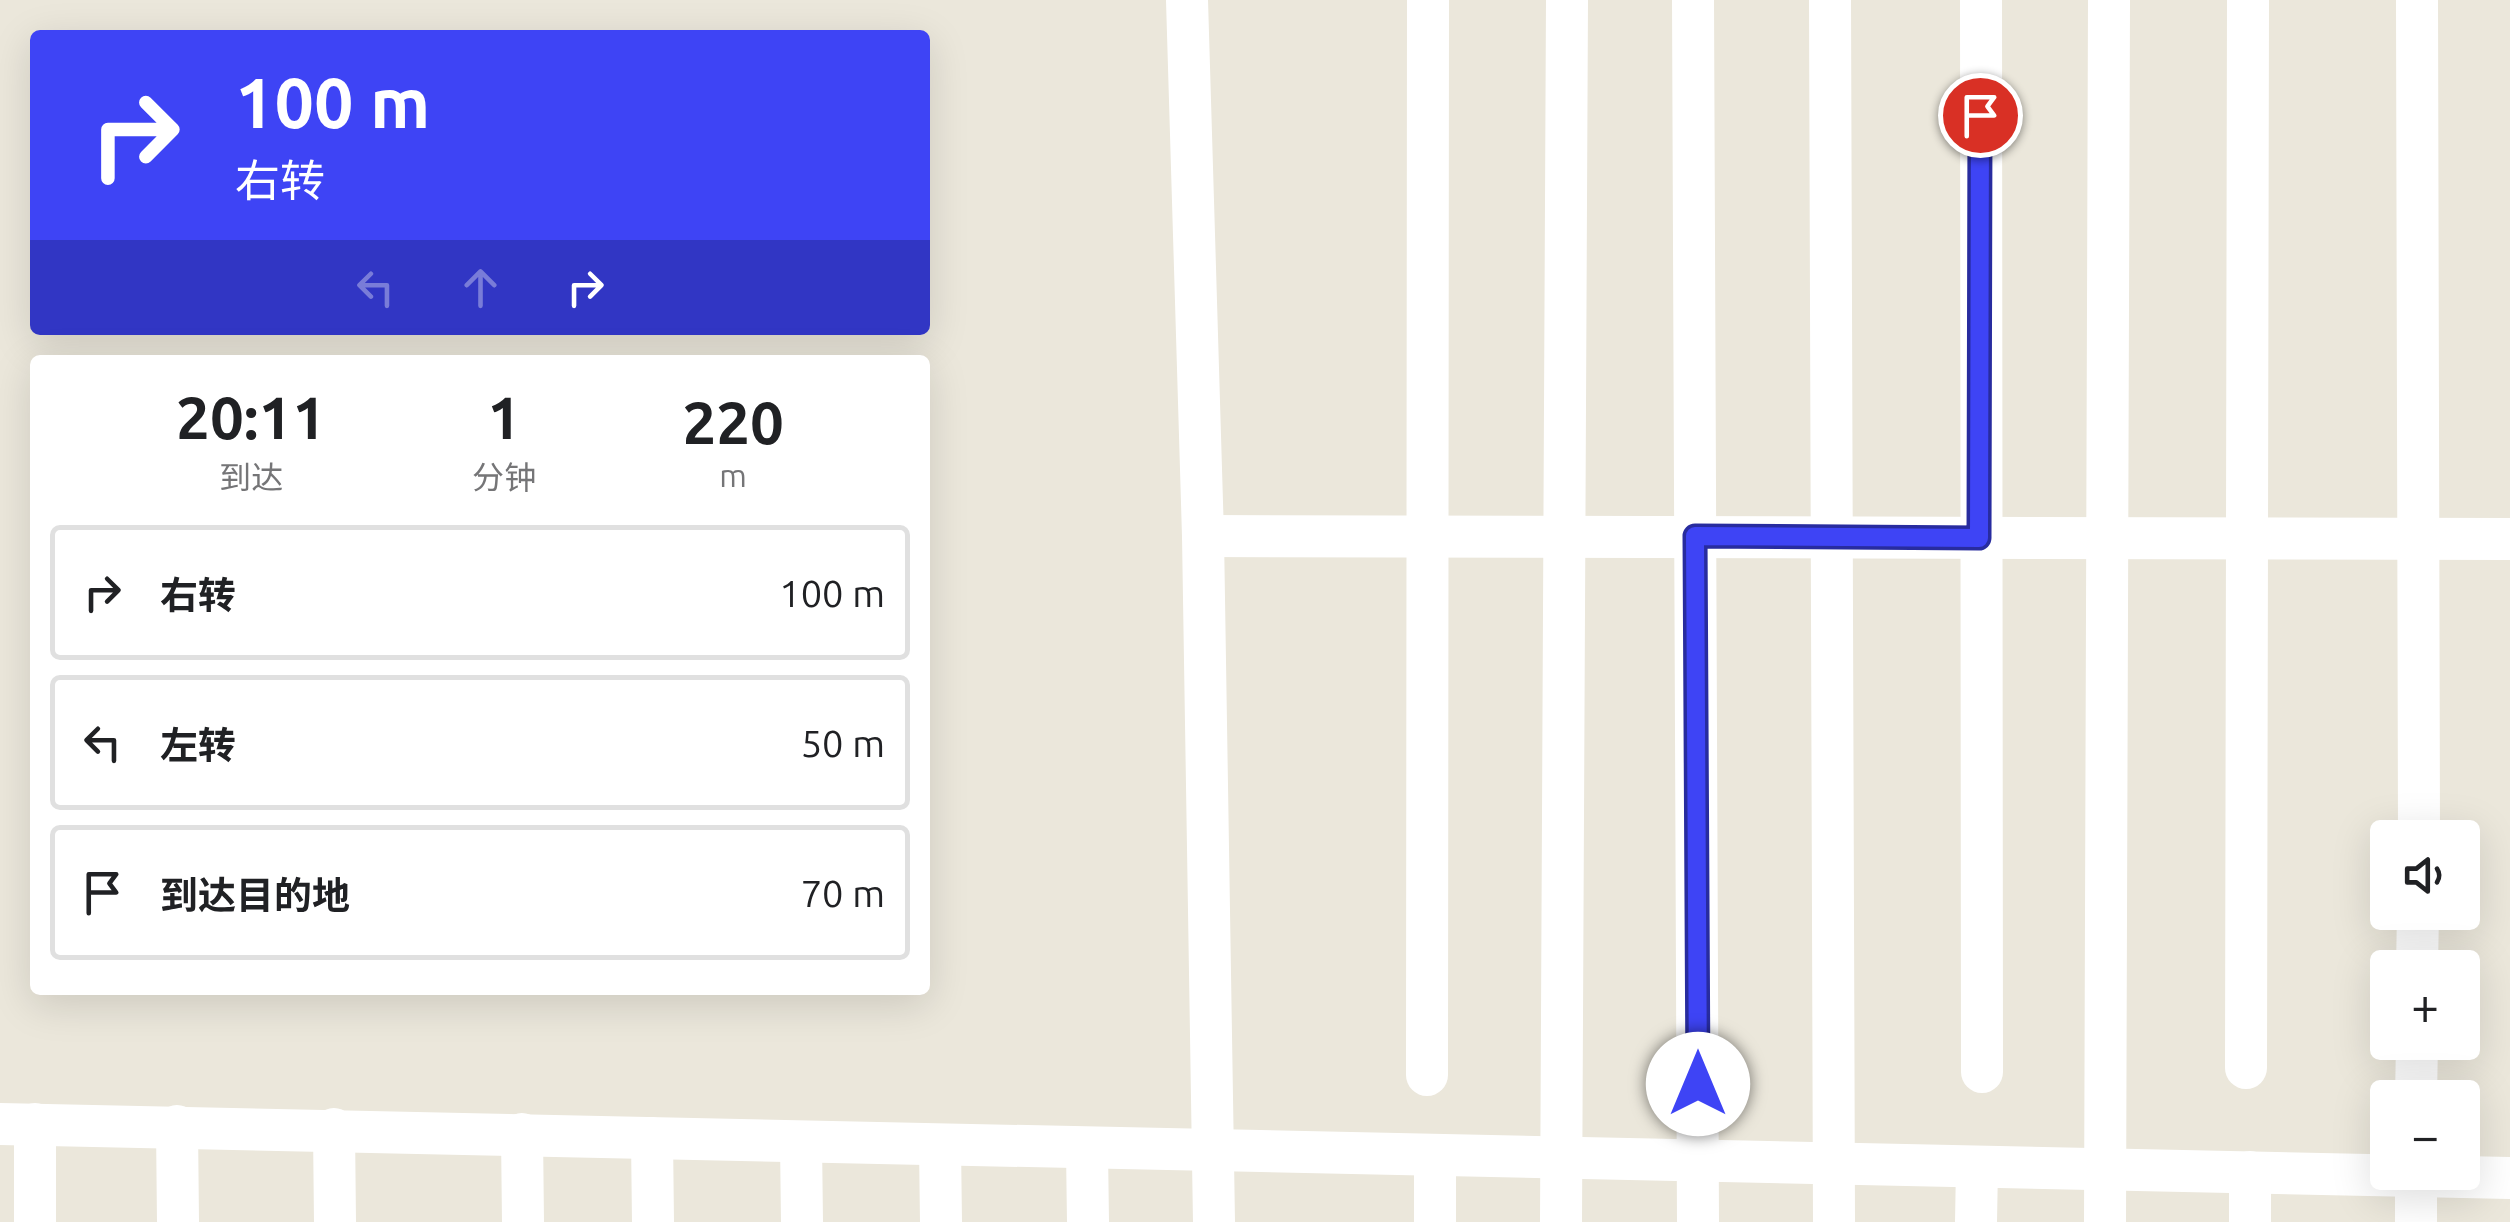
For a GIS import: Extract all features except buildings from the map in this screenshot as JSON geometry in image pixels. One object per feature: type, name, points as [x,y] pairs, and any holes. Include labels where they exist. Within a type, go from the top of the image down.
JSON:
[{"type":"street","points":[[1187,0],[1203,536],[1214,1222]]},
{"type":"street","points":[[1427,1076],[1428,0]]},
{"type":"street","points":[[1561,1222],[1567,0]]},
{"type":"street","points":[[1692,0],[1698,1222]]},
{"type":"street","points":[[1830,0],[1834,1222]]},
{"type":"street","points":[[1981,0],[1982,1072]]},
{"type":"street","points":[[2105,1222],[2109,0]]},
{"type":"street","points":[[2246,1068],[2248,0]]},
{"type":"street","points":[[2418,0],[2418,820]]},
{"type":"street","points":[[1203,536],[2510,539]]},
{"type":"street","points":[[35,1222],[18,1124],[1212,1154],[2370,1173]]},
{"type":"street","points":[[177,1126],[178,1222]]},
{"type":"street","points":[[334,1129],[335,1222]]},
{"type":"street","points":[[522,1134],[523,1222]]},
{"type":"street","points":[[652,1138],[653,1222]]},
{"type":"street","points":[[801,1142],[802,1222]]},
{"type":"street","points":[[940,1146],[941,1222]]},
{"type":"street","points":[[1087,1150],[1088,1222]]},
{"type":"street","points":[[1435,1158],[1435,1222]]},
{"type":"street","points":[[1976,1222],[1978,1167]]},
{"type":"street","points":[[2250,1172],[2250,1222]]},
{"type":"street","points":[[2480,1177],[2510,1178]]},
{"type":"street","points":[[2416,1190],[2416,1222]]},
{"type":"route","points":[[1698,1084],[1695,536],[1979,538],[1980,115]]}]
